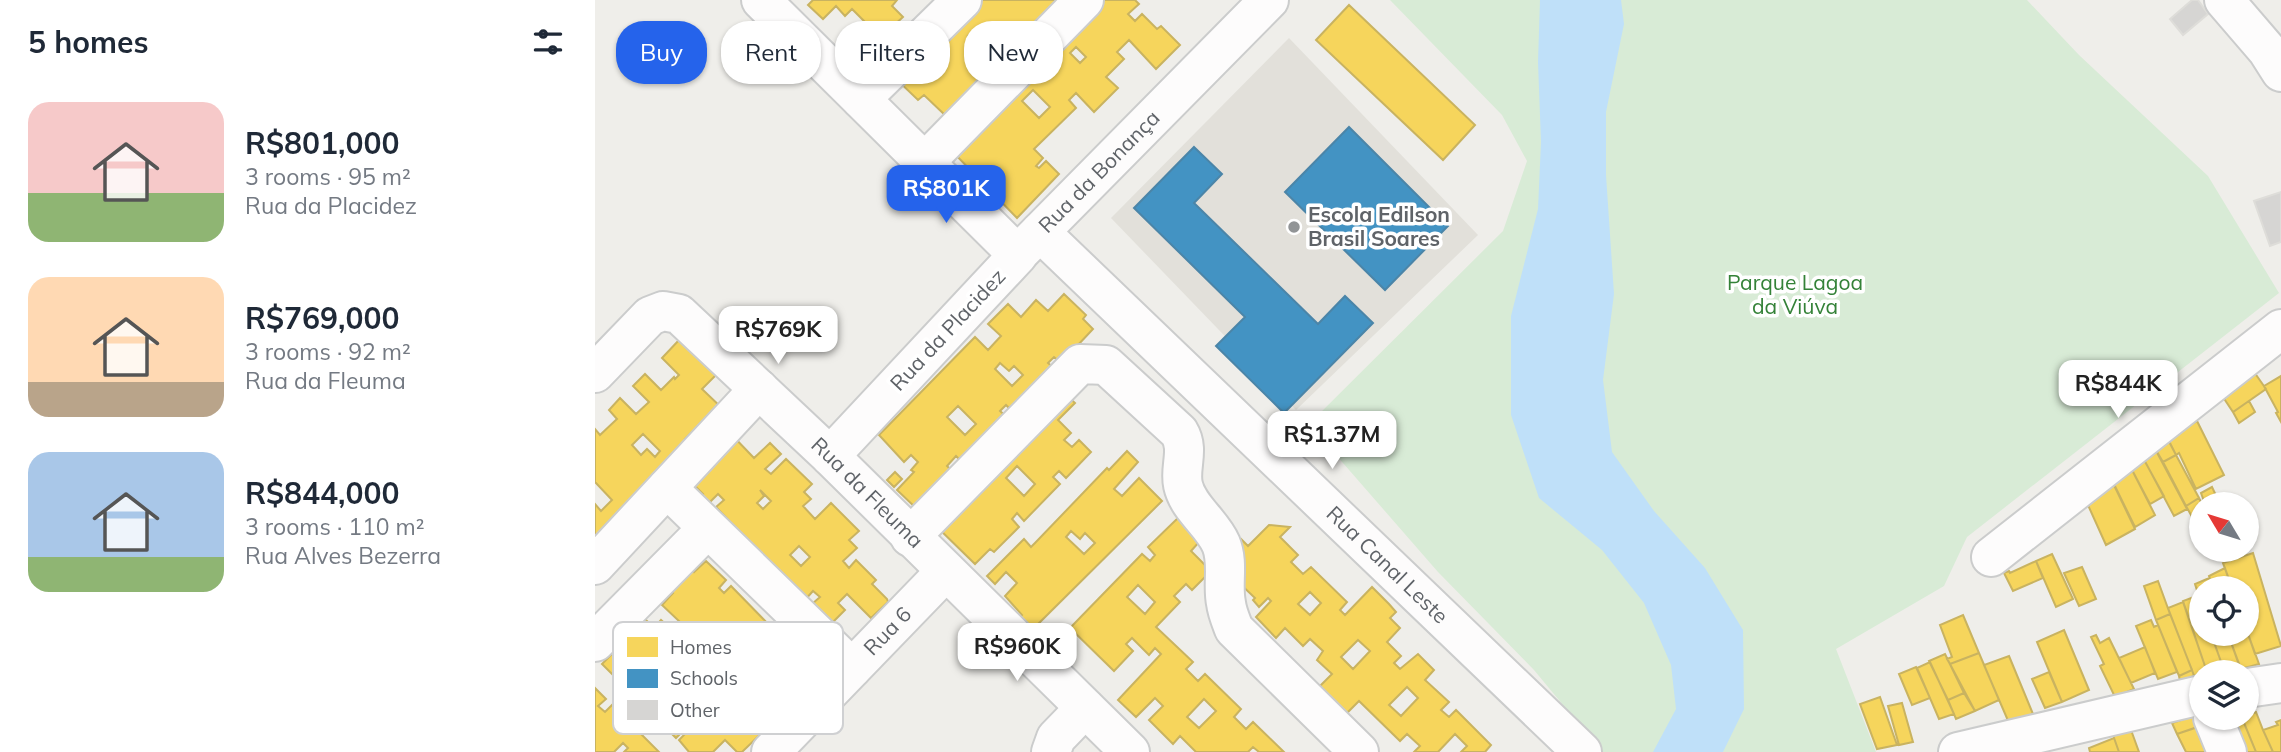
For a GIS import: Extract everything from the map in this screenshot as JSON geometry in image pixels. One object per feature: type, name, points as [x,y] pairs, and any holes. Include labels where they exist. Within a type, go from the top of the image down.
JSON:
[{"type":"street","name":"Rua da Placidez","points":[[761,0],[925,162],[1029,243],[830,456]]},
{"type":"street","points":[[925,162],[1084,0]]},
{"type":"street","name":"Rua da Bonança","points":[[1029,243],[1269,0]]},
{"type":"street","points":[[2224,0],[2267,50],[2281,72]]},
{"type":"street","points":[[861,99],[957,2]]},
{"type":"street","name":"Rua Canal Leste","points":[[1029,243],[1173,360],[1575,750]]},
{"type":"street","name":"Rua da Fleuma","points":[[595,373],[650,316],[663,311],[679,314],[830,456],[1130,752]]},
{"type":"street","points":[[1991,557],[2281,329]]},
{"type":"street","points":[[1137,394],[1173,360]]},
{"type":"street","points":[[910,537],[1080,364],[1106,365],[1179,432],[1183,439],[1185,448],[1182,482],[1186,494],[1220,542],[1225,557],[1225,603],[1214,643],[1324,752]]},
{"type":"street","points":[[595,565],[759,389]]},
{"type":"street","points":[[667,488],[804,622]]},
{"type":"street","points":[[615,622],[707,528]]},
{"type":"street","name":"Rua 6","points":[[843,677],[946,571]]},
{"type":"street","points":[[1225,603],[1234,629],[1359,752]]},
{"type":"street","points":[[595,642],[613,624]]},
{"type":"street","points":[[843,659],[852,668]]},
{"type":"street","points":[[2259,686],[2281,683]]},
{"type":"street","points":[[1958,752],[2189,698]]},
{"type":"street","points":[[1051,752],[1056,738],[1085,708]]},
{"type":"street","points":[[2218,730],[2227,752]]},
{"type":"street","name":"Rua 6","points":[[771,752],[788,734]]},
{"type":"shaded area","name":"Escola Edilson Brasil Soares","points":[[1289,38],[1478,235],[1296,410],[1111,218]]},
{"type":"green space","name":"Parque Lagoa da Viúva","points":[[1390,0],[2027,0],[2079,55],[2208,176],[2279,293],[1967,537],[1944,586],[1836,649],[1876,752],[1602,752],[1534,670],[1438,572],[1309,424],[1503,231],[1527,161],[1502,115]]},
{"type":"water","points":[[1540,0],[1621,0],[1624,24],[1606,112],[1606,175],[1614,294],[1603,380],[1612,452],[1654,511],[1705,568],[1743,630],[1744,709],[1723,752],[1653,752],[1676,709],[1671,665],[1644,603],[1602,550],[1539,498],[1511,415],[1511,316],[1538,209],[1541,142],[1538,62]]},
{"type":"building: Homes","points":[[813,0],[897,0],[892,6],[903,17],[899,21],[864,21],[852,9],[845,16],[836,6],[823,19],[808,5]]},
{"type":"building: Homes","points":[[976,0],[1061,0],[1040,21],[964,21],[964,84],[978,84],[946,116],[924,95],[918,100],[901,84],[950,84],[950,24]]},
{"type":"building: Homes","points":[[1097,0],[1135,0],[1139,4],[1128,14],[1135,21],[1142,14],[1157,29],[1161,26],[1180,45],[1156,69],[1129,40],[1117,52],[1124,59],[1106,77],[1118,88],[1094,112],[1076,93],[1069,100],[1076,108],[1034,149],[1043,158],[1036,166],[1039,168],[1046,161],[1059,174],[1017,218],[949,148],[1013,84],[1063,84],[1063,34]],"holes":[[[1076,47],[1086,57],[1080,63],[1070,53]],[[1033,90],[1050,107],[1039,118],[1022,101]]]},
{"type":"building: Homes","points":[[1349,5],[1475,125],[1443,160],[1316,40]]},
{"type":"building: Homes","points":[[1064,294],[1086,315],[1083,319],[1093,329],[1061,363],[1054,357],[1048,363],[1055,369],[1013,412],[1006,405],[1000,411],[1008,418],[963,463],[956,456],[947,466],[954,473],[918,510],[897,490],[914,472],[911,470],[918,462],[911,455],[904,462],[879,435],[975,337],[988,350],[1001,336],[988,324],[1008,304],[1021,317],[1036,300],[1048,311]],"holes":[[[1000,363],[1009,371],[1014,366],[1023,375],[1012,386],[995,369]],[[958,406],[976,424],[965,435],[947,417]]]},
{"type":"building: Homes","points":[[680,339],[716,375],[702,389],[725,411],[697,440],[691,433],[685,439],[692,446],[604,545],[595,536],[595,504],[601,511],[612,500],[595,482],[595,429],[600,435],[617,419],[609,410],[620,398],[636,414],[649,402],[633,386],[645,374],[661,390],[679,375],[662,358]],"holes":[[[643,434],[660,451],[655,457],[647,449],[641,455],[632,445]]]},
{"type":"building: Homes","points":[[2252,369],[2266,389],[2233,412],[2219,391]]},
{"type":"building: Homes","points":[[2281,376],[2281,422],[2264,386]]},
{"type":"building: Homes","points":[[1065,394],[1075,403],[1058,420],[1071,433],[1064,440],[1072,447],[1079,440],[1091,452],[1066,478],[1059,471],[1053,477],[1060,484],[1024,521],[1017,513],[1012,519],[1019,527],[994,552],[990,549],[975,564],[935,525]],"holes":[[[1017,466],[1035,484],[1024,496],[1006,478]]]},
{"type":"building: Homes","points":[[2249,401],[2255,412],[2239,423],[2233,412]]},
{"type":"building: Homes","points":[[2197,421],[2224,475],[2196,489],[2179,453],[2176,455],[2167,437]]},
{"type":"building: Homes","points":[[729,432],[754,458],[770,443],[781,454],[765,469],[771,474],[786,459],[812,484],[804,492],[811,499],[803,506],[815,519],[831,503],[859,531],[849,540],[857,548],[843,561],[849,568],[856,560],[876,580],[872,584],[888,602],[871,618],[847,594],[838,603],[845,610],[833,622],[829,622],[812,604],[820,597],[813,591],[804,601],[730,529],[734,526],[716,507],[724,500],[718,494],[705,507],[698,499],[703,494],[685,476]],"holes":[[[760,490],[771,501],[763,509],[757,503],[764,496]],[[799,546],[810,557],[801,566],[790,555]]]},
{"type":"building: Homes","points":[[2164,432],[2176,455],[2163,462],[2150,440]]},
{"type":"building: Homes","points":[[2153,445],[2187,509],[2174,516],[2140,452]]},
{"type":"building: Homes","points":[[1127,451],[1138,462],[1114,489],[1122,496],[1139,478],[1162,501],[1033,629],[1020,617],[1022,615],[1005,596],[1017,583],[1006,572],[995,584],[987,576],[1024,539],[1031,547],[1107,468],[1109,470]],"holes":[[[1071,531],[1080,539],[1085,533],[1095,543],[1084,554],[1066,537]]]},
{"type":"building: Homes","points":[[2176,455],[2196,492],[2189,492],[2189,504],[2186,506],[2163,462]]},
{"type":"building: Homes","points":[[2143,458],[2164,496],[2150,504],[2130,466]]},
{"type":"building: Homes","points":[[2130,466],[2155,515],[2135,527],[2110,476]]},
{"type":"building: Homes","points":[[895,472],[902,479],[894,487],[887,480]]},
{"type":"building: Homes","points":[[2112,481],[2135,529],[2106,545],[2083,494]]},
{"type":"building: Homes","points":[[1180,516],[1200,541],[1191,551],[1211,571],[1192,590],[1186,584],[1174,596],[1180,602],[1156,627],[1193,662],[1186,669],[1198,681],[1205,674],[1241,709],[1234,717],[1246,729],[1253,722],[1284,752],[1259,752],[1253,747],[1248,752],[1196,752],[1180,736],[1173,744],[1149,720],[1163,706],[1155,698],[1136,717],[1118,700],[1161,654],[1155,648],[1149,655],[1132,638],[1126,644],[1133,651],[1114,671],[1070,628],[1142,554],[1150,561],[1155,555],[1148,547]],"holes":[[[1138,585],[1155,602],[1145,614],[1127,597]],[[1204,699],[1216,711],[1199,728],[1187,717]]]},
{"type":"building: Homes","points":[[1269,525],[1290,527],[1280,537],[1298,555],[1291,562],[1303,574],[1311,567],[1347,602],[1340,610],[1345,615],[1372,587],[1396,612],[1390,618],[1400,628],[1387,642],[1401,656],[1394,663],[1400,669],[1418,654],[1434,670],[1425,680],[1449,702],[1441,710],[1449,717],[1456,710],[1491,745],[1485,752],[1461,752],[1467,746],[1455,734],[1438,752],[1414,752],[1420,746],[1407,734],[1400,741],[1359,701],[1344,716],[1317,689],[1332,674],[1317,660],[1323,651],[1310,639],[1303,646],[1285,628],[1276,638],[1256,617],[1271,601],[1268,598],[1259,607],[1253,600],[1255,598],[1235,579],[1229,551],[1241,539],[1248,546]],"holes":[[[1310,592],[1321,603],[1310,615],[1298,604]],[[1358,640],[1370,651],[1353,669],[1341,657]],[[1407,687],[1418,698],[1401,716],[1389,705]]]},
{"type":"building: Homes","points":[[2052,554],[2073,599],[2056,607],[2036,561]]},
{"type":"building: Homes","points":[[706,561],[726,580],[719,588],[724,593],[731,586],[766,622],[680,622],[662,605],[673,593],[670,590],[691,569],[694,572]]},
{"type":"building: Homes","points":[[2036,561],[2043,578],[2013,591],[2004,573],[2010,573]]},
{"type":"building: Homes","points":[[2256,562],[2281,646],[2255,654],[2252,646],[2259,646],[2259,576],[2228,576],[2223,563]]},
{"type":"building: Homes","points":[[2082,567],[2096,599],[2079,606],[2064,573]]},
{"type":"building: Homes","points":[[2225,568],[2228,576],[2209,576]]},
{"type":"building: Homes","points":[[2158,581],[2170,614],[2156,620],[2144,586]]},
{"type":"building: Homes","points":[[2189,599],[2189,619],[2183,601]]},
{"type":"building: Homes","points":[[2183,602],[2189,620],[2189,646],[2198,646],[2203,660],[2189,660],[2189,662],[2168,608]]},
{"type":"building: Homes","points":[[2170,614],[2189,662],[2189,671],[2179,676],[2156,620]]},
{"type":"building: Homes","points":[[1963,615],[1979,653],[1950,664],[1947,659],[1952,657],[1940,625]]},
{"type":"building: Homes","points":[[2151,620],[2154,627],[2158,625],[2177,672],[2158,679],[2136,626]]},
{"type":"building: Homes","points":[[2064,630],[2089,690],[2062,702],[2037,642]]},
{"type":"building: Homes","points":[[2096,635],[2100,643],[2109,638],[2134,689],[2115,697],[2100,666],[2104,664],[2091,637]]},
{"type":"building: Homes","points":[[2198,646],[2215,646],[2220,660],[2203,660]]},
{"type":"building: Homes","points":[[2215,646],[2232,646],[2237,660],[2220,660]]},
{"type":"building: Homes","points":[[2232,646],[2252,646],[2258,660],[2238,660]]},
{"type":"building: Homes","points":[[2145,647],[2155,673],[2131,683],[2119,658]]},
{"type":"building: Homes","points":[[613,653],[613,675],[602,664]]},
{"type":"building: Homes","points":[[1979,653],[1999,700],[1975,711],[1950,664]]},
{"type":"building: Homes","points":[[1945,654],[1964,693],[1948,700],[1929,661]]},
{"type":"building: Homes","points":[[2009,656],[2033,714],[2009,723],[1984,665]]},
{"type":"building: Homes","points":[[1930,662],[1954,714],[1939,719],[1917,668]]},
{"type":"building: Homes","points":[[1916,667],[1930,698],[1912,705],[1899,674]]},
{"type":"building: Homes","points":[[2189,671],[2189,678],[2180,681],[2179,676]]},
{"type":"building: Homes","points":[[2049,672],[2062,702],[2045,708],[2032,679]]},
{"type":"building: Homes","points":[[595,688],[606,699],[598,706],[605,712],[613,706],[613,734],[641,734],[659,752],[624,752],[628,748],[623,743],[614,752],[595,752]]},
{"type":"building: Homes","points":[[1964,693],[1975,711],[1956,719],[1948,700]]},
{"type":"building: Homes","points":[[1880,697],[1897,745],[1877,749],[1860,704]]},
{"type":"building: Homes","points":[[1902,703],[1913,742],[1899,745],[1888,706]]},
{"type":"building: Homes","points":[[2189,717],[2189,730],[2177,734],[2172,723]]},
{"type":"building: Homes","points":[[2259,720],[2273,752],[2256,752],[2247,730],[2259,730]]},
{"type":"building: Homes","points":[[2281,720],[2281,752],[2273,752],[2263,730],[2278,725],[2276,722]]},
{"type":"building: Homes","points":[[2131,730],[2139,752],[2119,752],[2113,735]]},
{"type":"building: Homes","points":[[2189,730],[2206,730],[2215,752],[2186,752],[2177,734]]},
{"type":"building: Homes","points":[[2229,730],[2247,730],[2256,752],[2239,752]]},
{"type":"building: Homes","points":[[685,734],[761,734],[742,752],[737,752],[725,740],[713,752],[689,752],[679,740]]},
{"type":"building: Homes","points":[[2114,738],[2119,752],[2090,752],[2089,748]]},
{"type":"building: Schools","points":[[1349,127],[1448,226],[1385,290],[1285,192]]},
{"type":"building: Schools","points":[[1194,147],[1222,174],[1194,203],[1318,324],[1345,296],[1373,323],[1284,413],[1216,346],[1245,317],[1134,208]]},
{"type":"building: Other","points":[[2192,0],[2198,0],[2208,14],[2183,35],[2170,19]]},
{"type":"building: Other","points":[[2281,192],[2281,242],[2270,246],[2254,201]]},
{"type":"place","name":"Escola Edilson Brasil Soares","points":[[1294,227]]}]
